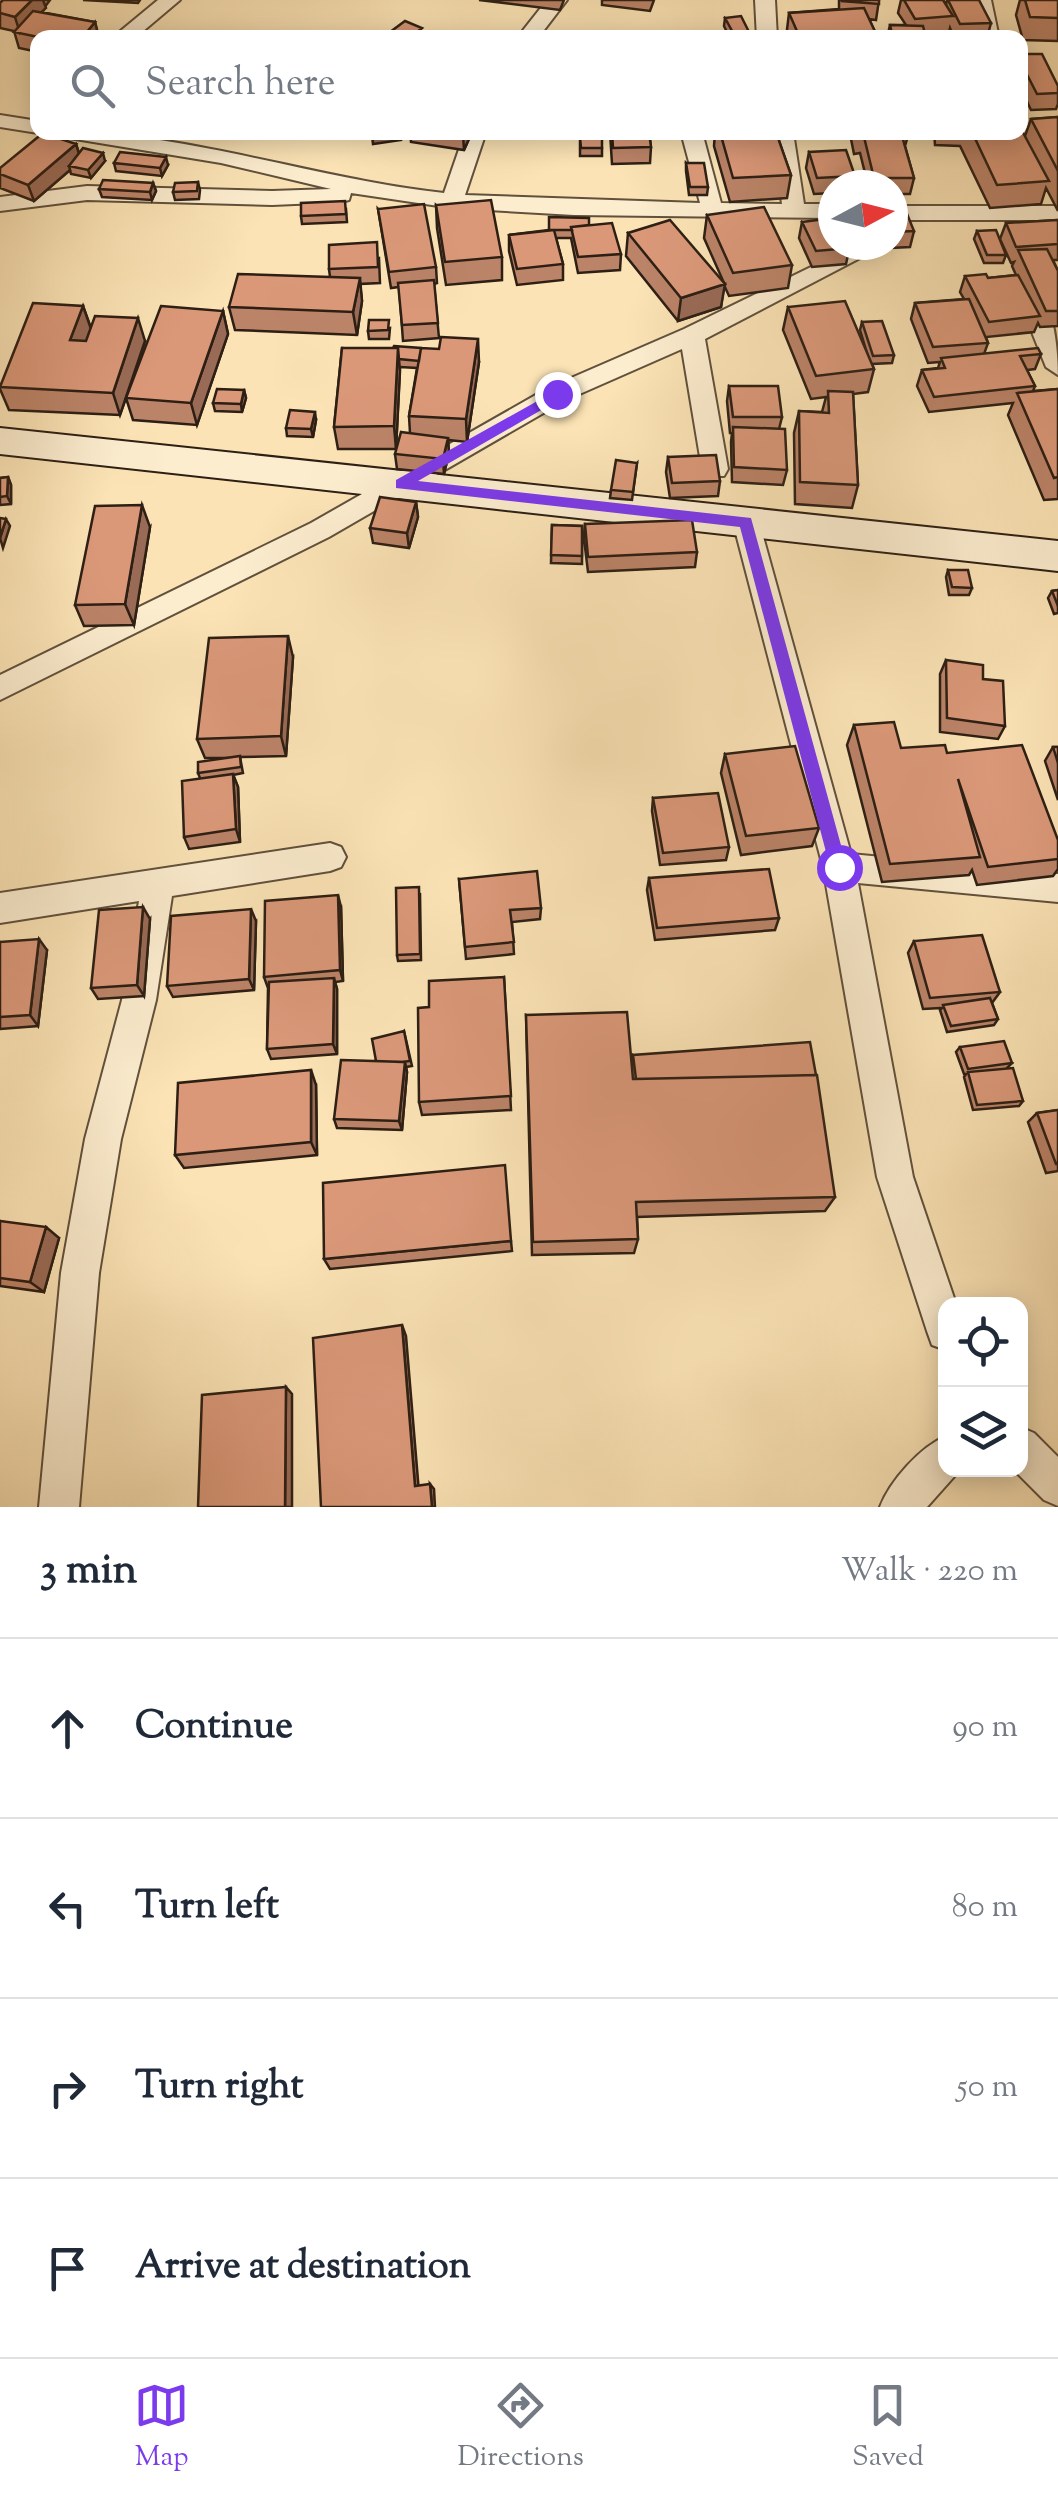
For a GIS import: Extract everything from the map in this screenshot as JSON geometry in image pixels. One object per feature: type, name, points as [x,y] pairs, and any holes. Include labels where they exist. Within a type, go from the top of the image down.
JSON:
[{"type":"main road","points":[[0,441],[1058,556]]},
{"type":"street","points":[[132,30],[170,0]]},
{"type":"street","points":[[533,30],[557,0]]},
{"type":"street","points":[[765,0],[767,30]]},
{"type":"street","points":[[981,0],[987,30]]},
{"type":"street","points":[[6,122],[30,107]]},
{"type":"street","points":[[116,140],[222,158],[379,193],[452,201],[574,208],[818,211]]},
{"type":"street","points":[[452,201],[473,140]]},
{"type":"street","points":[[693,140],[712,207]]},
{"type":"street","points":[[783,140],[794,210]]},
{"type":"street","points":[[0,204],[87,193],[272,198],[379,193]]},
{"type":"street","points":[[908,213],[1045,208]]},
{"type":"street","points":[[908,228],[937,214]]},
{"type":"street","points":[[1016,258],[1058,367]]},
{"type":"street","points":[[0,688],[231,576],[557,394],[692,335],[844,260]]},
{"type":"street","points":[[692,335],[716,469]]},
{"type":"street","points":[[746,522],[839,867],[896,1177],[938,1307]]},
{"type":"street","points":[[0,908],[330,858]]},
{"type":"street","points":[[839,867],[1058,888]]},
{"type":"street","points":[[58,1507],[80,1273],[103,1139],[139,1000],[158,884]]},
{"type":"street","points":[[1028,1455],[1058,1486]]},
{"type":"street","points":[[900,1507],[938,1465]]},
{"type":"building","points":[[3,0],[32,0],[15,17],[0,13]]},
{"type":"building","points":[[879,0],[879,4],[842,1]]},
{"type":"building","points":[[904,0],[943,0],[953,16],[915,19]]},
{"type":"building","points":[[948,0],[979,0],[991,23],[960,24]]},
{"type":"building","points":[[1025,0],[1058,0],[1058,18],[1030,17]]},
{"type":"building","points":[[864,8],[874,30],[796,30],[789,13]]},
{"type":"building","points":[[33,11],[95,22],[88,30],[30,30],[30,35],[14,32]]},
{"type":"building","points":[[741,16],[748,30],[732,30],[725,18]]},
{"type":"building","points":[[405,21],[422,28],[420,30],[393,30]]},
{"type":"building","points":[[890,25],[923,26],[924,30],[891,30]]},
{"type":"building","points":[[1028,54],[1042,54],[1058,86],[1058,93],[1037,94],[1028,77]]},
{"type":"building","points":[[1058,117],[1058,171],[1031,119]]},
{"type":"building","points":[[34,140],[76,144],[28,185],[0,174],[0,168]]},
{"type":"building","points":[[580,140],[602,140],[602,148],[581,148]]},
{"type":"building","points":[[612,140],[650,140],[651,147],[613,148]]},
{"type":"building","points":[[722,140],[779,140],[791,175],[733,178]]},
{"type":"building","points":[[865,140],[903,140],[914,178],[908,178],[908,170],[872,170]]},
{"type":"building","points":[[976,140],[1027,140],[1049,181],[997,185]]},
{"type":"building","points":[[83,148],[103,153],[88,170],[69,166]]},
{"type":"building","points":[[846,150],[853,170],[818,170],[817,178],[809,152]]},
{"type":"building","points":[[120,152],[166,157],[160,168],[114,163]]},
{"type":"building","points":[[686,163],[704,163],[708,187],[690,187]]},
{"type":"building","points":[[103,180],[153,183],[150,192],[99,189]]},
{"type":"building","points":[[198,182],[197,191],[173,192],[175,183]]},
{"type":"building","points":[[491,200],[502,257],[445,262],[436,205]]},
{"type":"building","points":[[345,201],[346,214],[301,216],[301,203]]},
{"type":"building","points":[[424,204],[436,267],[389,272],[378,209]]},
{"type":"building","points":[[764,207],[792,265],[733,273],[707,215]]},
{"type":"building","points":[[549,217],[589,218],[589,225],[549,230]]},
{"type":"building","points":[[670,220],[725,284],[681,298],[628,233]]},
{"type":"building","points":[[818,220],[818,251],[816,251],[802,222]]},
{"type":"building","points":[[1058,220],[1058,244],[1016,247],[1006,223]]},
{"type":"building","points":[[612,223],[621,254],[578,257],[571,227]]},
{"type":"building","points":[[554,230],[563,264],[517,269],[509,235]]},
{"type":"building","points":[[996,230],[1006,255],[987,255],[977,231]]},
{"type":"building","points":[[377,242],[378,267],[329,269],[329,245]]},
{"type":"building","points":[[1047,249],[1058,271],[1058,311],[1046,311],[1018,250]]},
{"type":"building","points":[[238,274],[360,278],[353,312],[229,307]]},
{"type":"building","points":[[986,274],[988,278],[1018,275],[1040,316],[989,322],[965,276]]},
{"type":"building","points":[[434,280],[438,323],[402,325],[398,283]]},
{"type":"building","points":[[969,299],[988,343],[933,347],[915,303]]},
{"type":"building","points":[[845,301],[874,369],[816,376],[788,307]]},
{"type":"building","points":[[33,303],[83,306],[70,340],[86,341],[95,316],[138,318],[113,393],[0,387]]},
{"type":"building","points":[[161,306],[223,311],[191,403],[126,398]]},
{"type":"building","points":[[369,320],[389,320],[388,330],[368,331]]},
{"type":"building","points":[[882,321],[894,355],[873,356],[862,322]]},
{"type":"building","points":[[441,337],[478,339],[466,419],[409,416],[421,348],[439,349]]},
{"type":"building","points":[[394,346],[421,348],[419,361],[399,359],[398,348]]},
{"type":"building","points":[[342,348],[398,348],[394,426],[334,427]]},
{"type":"building","points":[[1038,348],[1041,354],[1020,356],[1035,386],[934,397],[922,370],[945,368],[941,358]]},
{"type":"building","points":[[729,386],[778,386],[782,417],[733,417]]},
{"type":"building","points":[[217,389],[244,390],[241,404],[213,403]]},
{"type":"building","points":[[1058,389],[1058,477],[1054,478],[1017,393]]},
{"type":"building","points":[[828,391],[853,392],[858,485],[800,482],[799,411],[829,413]]},
{"type":"building","points":[[290,410],[315,412],[311,429],[286,428]]},
{"type":"building","points":[[733,427],[785,429],[787,470],[734,467]]},
{"type":"building","points":[[401,432],[448,438],[443,459],[395,454]]},
{"type":"building","points":[[716,455],[720,481],[672,483],[668,457]]},
{"type":"building","points":[[616,460],[637,463],[633,492],[611,490]]},
{"type":"building","points":[[8,477],[7,496],[0,497],[0,478]]},
{"type":"building","points":[[380,497],[416,502],[407,533],[370,528]]},
{"type":"building","points":[[142,505],[125,604],[75,605],[95,506]]},
{"type":"building","points":[[692,520],[697,552],[588,557],[585,524]]},
{"type":"building","points":[[552,525],[582,526],[582,556],[551,555]]},
{"type":"building","points":[[948,570],[968,570],[972,588],[952,587]]},
{"type":"building","points":[[288,636],[281,736],[197,739],[209,638]]},
{"type":"building","points":[[946,660],[983,665],[983,679],[1003,681],[1005,726],[947,718]]},
{"type":"building","points":[[894,722],[901,748],[945,745],[947,753],[1022,745],[1058,840],[1058,859],[988,867],[958,779],[980,857],[890,864],[854,725]]},
{"type":"building","points":[[795,746],[819,828],[746,836],[725,754]]},
{"type":"building","points":[[240,756],[241,767],[198,773],[198,762]]},
{"type":"building","points":[[233,774],[236,829],[184,837],[182,781]]},
{"type":"building","points":[[718,793],[729,847],[663,853],[653,798]]},
{"type":"building","points":[[769,869],[779,918],[657,928],[649,878]]},
{"type":"building","points":[[537,871],[541,908],[510,910],[514,942],[465,947],[459,879]]},
{"type":"building","points":[[419,887],[420,954],[397,955],[396,888]]},
{"type":"building","points":[[338,895],[340,970],[264,977],[265,901]]},
{"type":"building","points":[[143,907],[137,985],[91,988],[99,910]]},
{"type":"building","points":[[251,909],[249,979],[167,986],[171,916]]},
{"type":"building","points":[[982,935],[1000,992],[930,998],[914,941]]},
{"type":"building","points":[[39,939],[30,1015],[0,1017],[0,942]]},
{"type":"building","points":[[504,977],[511,1096],[419,1102],[418,1008],[429,1007],[429,981]]},
{"type":"building","points":[[334,978],[333,1044],[267,1049],[269,982]]},
{"type":"building","points":[[990,998],[998,1019],[951,1026],[943,1005]]},
{"type":"building","points":[[627,1012],[633,1079],[817,1075],[835,1197],[636,1202],[638,1239],[533,1242],[526,1015]]},
{"type":"building","points":[[404,1031],[410,1061],[376,1061],[372,1039]]},
{"type":"building","points":[[1004,1041],[1012,1063],[968,1069],[960,1047]]},
{"type":"building","points":[[810,1042],[816,1075],[636,1079],[633,1055]]},
{"type":"building","points":[[341,1060],[405,1062],[399,1121],[334,1119]]},
{"type":"building","points":[[1013,1068],[1023,1101],[977,1105],[968,1072]]},
{"type":"building","points":[[311,1070],[311,1142],[175,1155],[178,1083]]},
{"type":"building","points":[[1058,1110],[1058,1164],[1056,1164],[1037,1113]]},
{"type":"building","points":[[505,1165],[511,1241],[324,1259],[323,1183]]},
{"type":"building","points":[[0,1221],[46,1227],[30,1282],[0,1278]]},
{"type":"building","points":[[402,1325],[415,1486],[430,1484],[432,1507],[321,1507],[313,1338]]},
{"type":"building","points":[[286,1387],[285,1507],[198,1507],[202,1395]]},
{"type":"route","points":[[557,394],[401,484],[746,522],[839,867]]}]
